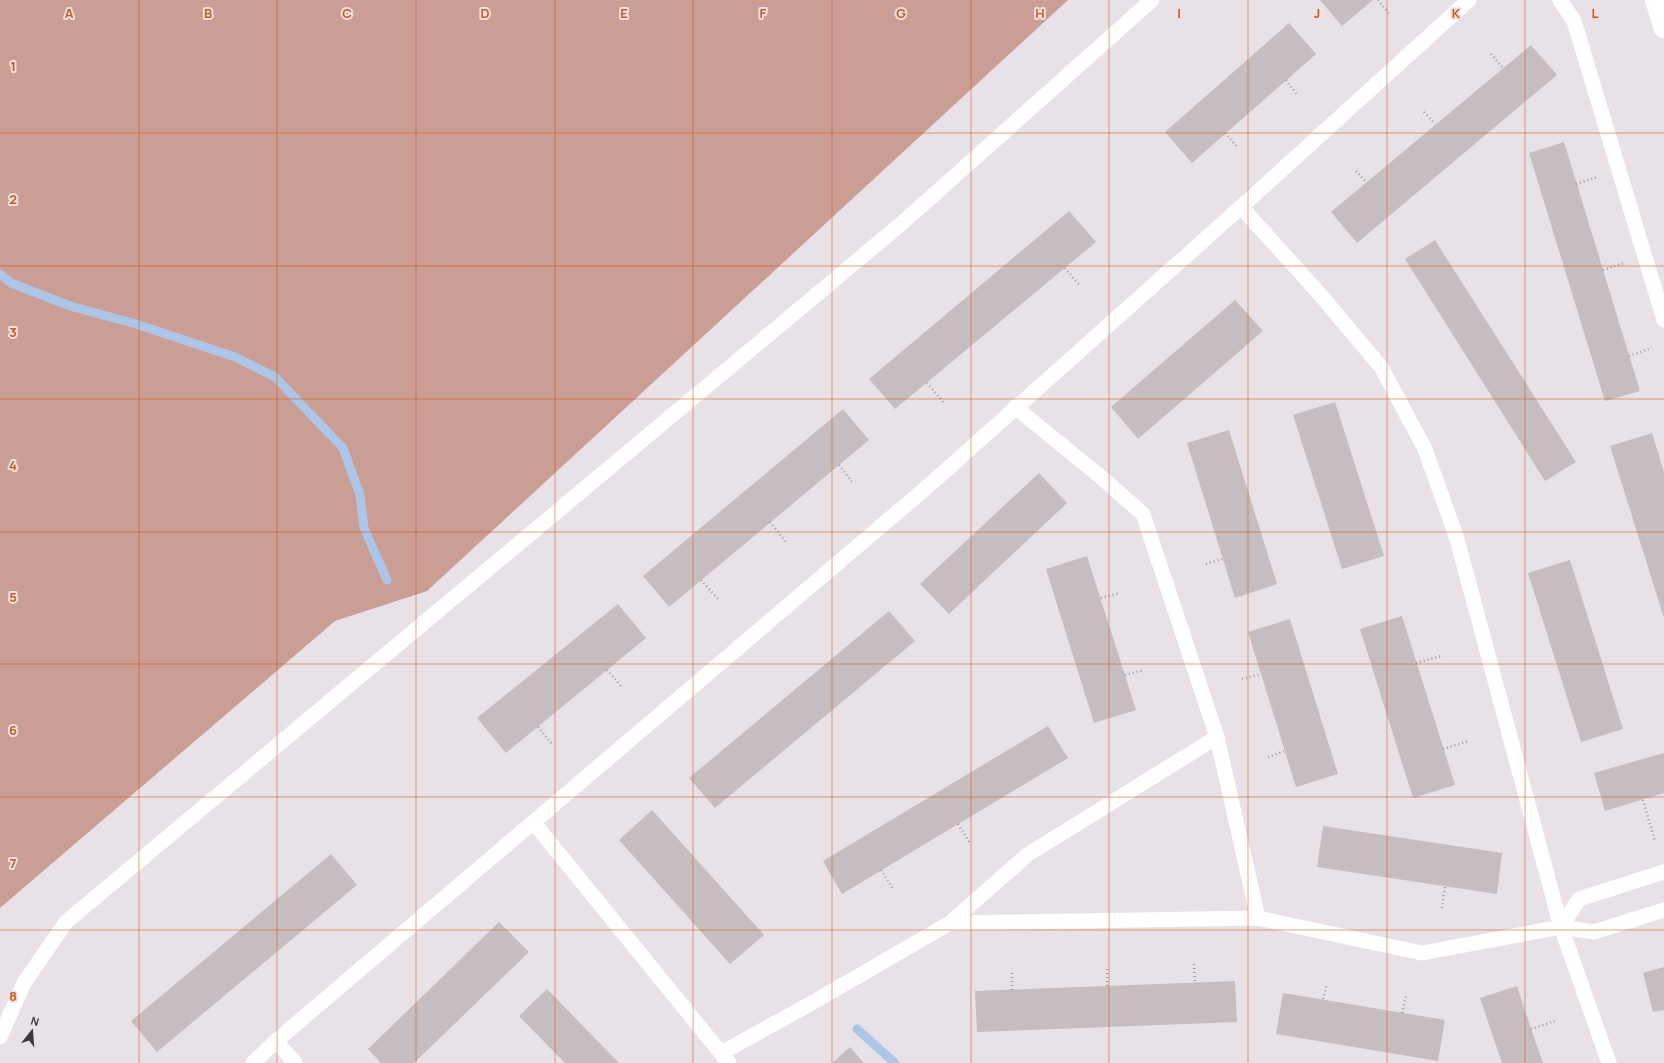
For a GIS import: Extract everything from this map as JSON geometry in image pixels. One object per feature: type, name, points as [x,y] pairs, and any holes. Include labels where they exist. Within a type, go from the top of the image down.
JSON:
[{"type":"street","points":[[1656,0],[1664,27]]},
{"type":"lane","points":[[0,1037],[24,983],[66,922],[901,224],[1152,0]]},
{"type":"lane","points":[[253,1063],[276,1041],[920,493],[1241,207],[1469,0]]},
{"type":"lane","points":[[1560,0],[1574,21],[1664,320]]},
{"type":"lane","points":[[1241,207],[1318,292],[1381,367],[1425,449],[1457,539],[1561,927],[1609,1063]]},
{"type":"lane","points":[[1015,407],[1101,477],[1143,514],[1217,737],[1258,918]]},
{"type":"lane","points":[[534,823],[725,1058],[810,1004],[950,923],[1027,855],[1217,737]]},
{"type":"lane","points":[[1561,927],[1579,899],[1664,872]]},
{"type":"lane","points":[[950,923],[1258,918],[1422,953],[1561,927],[1594,932],[1664,910]]},
{"type":"lane","points":[[276,1041],[296,1063]]},
{"type":"path","points":[[1378,0],[1390,15]]},
{"type":"path","points":[[1491,54],[1503,68]]},
{"type":"path","points":[[1286,80],[1298,96]]},
{"type":"path","points":[[1424,112],[1435,124]]},
{"type":"path","points":[[1225,133],[1238,148]]},
{"type":"path","points":[[1356,171],[1366,182]]},
{"type":"path","points":[[1576,184],[1600,176]]},
{"type":"path","points":[[1603,270],[1626,262]]},
{"type":"path","points":[[1065,268],[1080,286]]},
{"type":"path","points":[[1629,356],[1652,348]]},
{"type":"path","points":[[927,383],[945,404]]},
{"type":"path","points":[[839,465],[853,483]]},
{"type":"path","points":[[770,522],[786,542]]},
{"type":"path","points":[[1206,564],[1222,559]]},
{"type":"path","points":[[701,580],[719,600]]},
{"type":"path","points":[[1101,598],[1120,593]]},
{"type":"path","points":[[1416,664],[1441,656]]},
{"type":"path","points":[[607,670],[621,686]]},
{"type":"path","points":[[1125,675],[1144,670]]},
{"type":"path","points":[[1242,679],[1261,674]]},
{"type":"path","points":[[538,727],[553,745]]},
{"type":"path","points":[[1443,749],[1468,741]]},
{"type":"path","points":[[1268,757],[1285,751]]},
{"type":"path","points":[[1643,800],[1655,840]]},
{"type":"path","points":[[958,824],[970,843]]},
{"type":"path","points":[[881,870],[894,890]]},
{"type":"path","points":[[1442,908],[1445,886]]},
{"type":"path","points":[[1194,964],[1195,983]]},
{"type":"path","points":[[1107,968],[1107,986]]},
{"type":"path","points":[[1012,971],[1012,990]]},
{"type":"path","points":[[1323,999],[1327,984]]},
{"type":"path","points":[[1402,1013],[1406,996]]},
{"type":"path","points":[[1531,1029],[1555,1021]]},
{"type":"shaded area","points":[[0,0],[1068,0],[427,591],[335,621],[0,908]]},
{"type":"building","points":[[1320,0],[1373,0],[1342,26]]},
{"type":"building","points":[[1289,23],[1316,54],[1192,163],[1165,132]]},
{"type":"building","points":[[1531,45],[1557,75],[1357,243],[1331,212]]},
{"type":"building","points":[[1564,142],[1640,391],[1605,401],[1529,153]]},
{"type":"building","points":[[1069,211],[1096,242],[895,409],[869,379]]},
{"type":"building","points":[[1435,240],[1576,462],[1545,481],[1405,259]]},
{"type":"building","points":[[1235,300],[1263,331],[1138,439],[1111,407]]},
{"type":"building","points":[[1335,402],[1384,556],[1342,569],[1293,415]]},
{"type":"building","points":[[843,409],[869,440],[669,607],[643,576]]},
{"type":"building","points":[[1229,430],[1277,584],[1235,598],[1187,443]]},
{"type":"building","points":[[1652,433],[1664,472],[1664,618],[1610,446]]},
{"type":"building","points":[[1039,473],[1067,503],[949,614],[920,584]]},
{"type":"building","points":[[1087,556],[1136,710],[1094,723],[1046,569]]},
{"type":"building","points":[[1570,560],[1623,729],[1581,742],[1528,573]]},
{"type":"building","points":[[618,604],[646,638],[506,753],[477,718]]},
{"type":"building","points":[[889,611],[915,641],[715,808],[689,778]]},
{"type":"building","points":[[1402,616],[1455,785],[1413,798],[1360,629]]},
{"type":"building","points":[[1290,619],[1338,774],[1296,787],[1248,632]]},
{"type":"building","points":[[1048,726],[1068,758],[842,894],[823,861]]},
{"type":"building","points":[[1664,753],[1664,793],[1605,811],[1594,773]]},
{"type":"building","points":[[652,810],[764,935],[730,964],[619,840]]},
{"type":"building","points":[[1323,826],[1502,853],[1497,894],[1317,867]]},
{"type":"building","points":[[331,854],[357,885],[157,1052],[131,1021]]},
{"type":"building","points":[[499,922],[529,952],[414,1063],[381,1063],[368,1049]]},
{"type":"building","points":[[1664,967],[1664,1010],[1653,1012],[1643,973]]},
{"type":"building","points":[[1235,981],[1237,1022],[977,1032],[975,991]]},
{"type":"building","points":[[1517,986],[1543,1063],[1502,1063],[1480,998]]},
{"type":"building","points":[[547,989],[619,1063],[565,1063],[519,1016]]},
{"type":"building","points":[[1283,993],[1445,1020],[1438,1061],[1276,1034]]},
{"type":"building","points":[[850,1047],[864,1063],[832,1063]]},
{"type":"waterway","points":[[0,274],[11,283],[70,306],[136,324],[235,357],[275,377],[343,448],[360,495],[364,528],[387,580]]},
{"type":"waterway","points":[[857,1029],[895,1063]]}]
